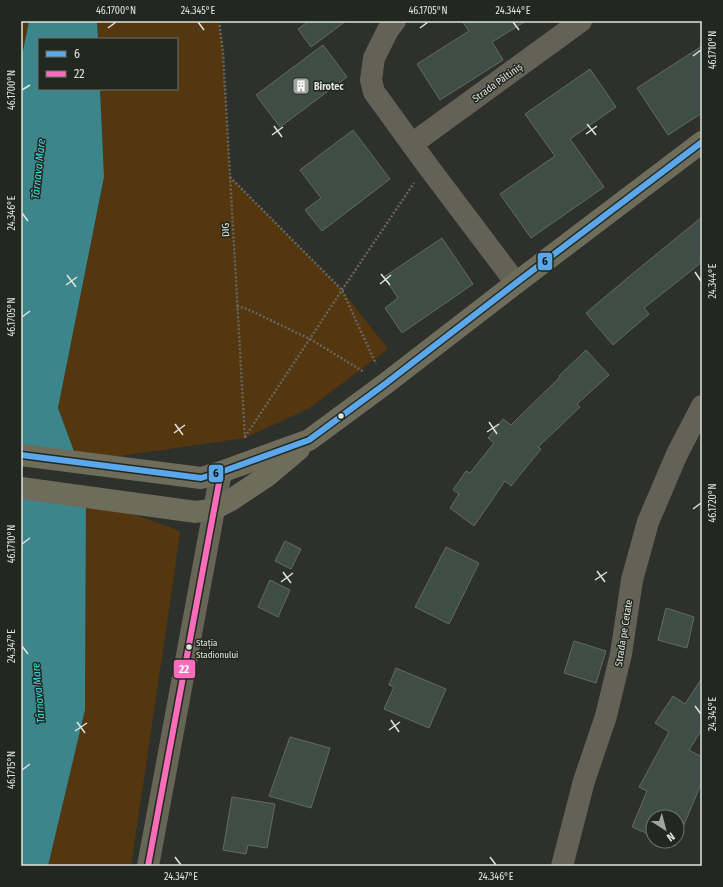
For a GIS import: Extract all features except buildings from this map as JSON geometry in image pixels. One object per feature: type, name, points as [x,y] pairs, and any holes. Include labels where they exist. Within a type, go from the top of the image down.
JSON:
[{"type":"main road","points":[[21,488],[205,510],[232,500],[267,476],[309,440],[385,384],[702,142]]},
{"type":"main road","points":[[21,456],[211,475],[309,440]]},
{"type":"main road","points":[[148,866],[167,769],[211,475]]},
{"type":"street","points":[[395,21],[388,30],[374,58],[370,80],[374,92],[516,283]]},
{"type":"street","name":"Strada Păltiniș","points":[[412,144],[581,21]]},
{"type":"street","name":"Strada pe Cetate","points":[[562,866],[584,781],[606,716],[621,654],[632,580],[648,522],[677,454],[702,406]]},
{"type":"path","name":"DIG","points":[[219,21],[223,53],[245,438],[310,339]]},
{"type":"path","points":[[310,339],[427,165]]},
{"type":"path","points":[[230,176],[342,290],[385,384]]},
{"type":"path","points":[[237,306],[247,309],[310,339],[385,384]]},
{"type":"shaded area","points":[[21,21],[29,21],[21,61]]},
{"type":"shaded area","points":[[97,21],[219,21],[223,53],[230,177],[342,290],[388,349],[308,409],[245,438],[78,462],[58,408],[104,177],[100,90],[178,90],[178,38],[98,38]]},
{"type":"shaded area","points":[[86,497],[180,531],[131,866],[48,866],[85,710]]},
{"type":"water","name":"Târnava Mare","points":[[29,21],[97,21],[98,38],[38,38],[38,90],[100,90],[104,177],[58,408],[78,462],[21,455],[21,61]]},
{"type":"water","name":"Târnava Mare","points":[[21,488],[86,497],[85,710],[48,866],[21,866]]},
{"type":"transit line","name":"6","points":[[21,455],[201,478],[309,440],[385,384],[702,142]]},
{"type":"transit line","name":"22","points":[[148,866],[221,472]]},
{"type":"place","name":"Birotec","points":[[301,86]]},
{"type":"place","name":"Stația Stadionului","points":[[189,647]]}]
